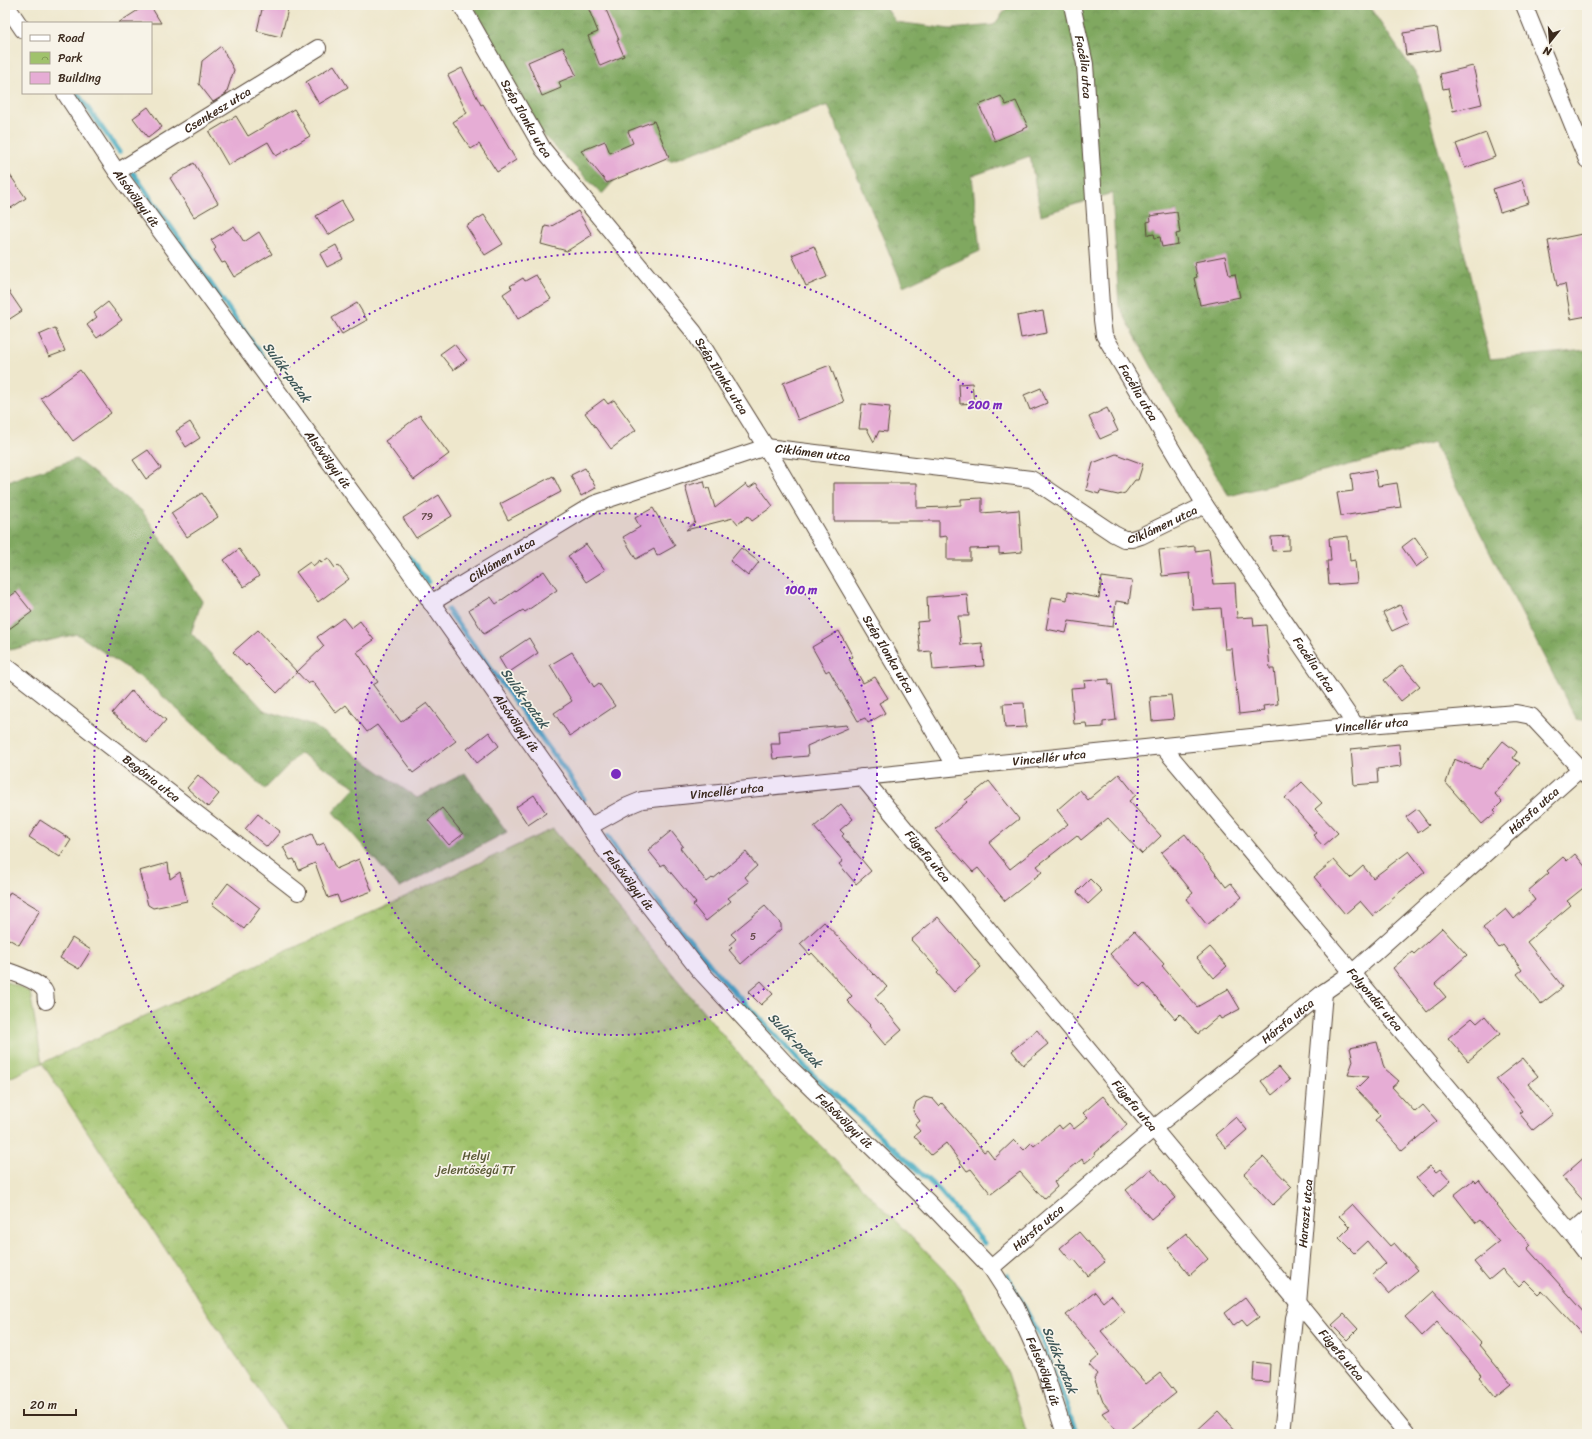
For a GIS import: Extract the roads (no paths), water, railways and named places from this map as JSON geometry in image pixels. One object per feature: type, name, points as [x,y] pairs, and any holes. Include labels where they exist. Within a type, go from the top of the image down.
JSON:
[{"type":"street","points":[[6,5],[22,29]]},
{"type":"street","name":"Szép Ilonka utca","points":[[461,5],[543,149],[694,332],[766,447],[955,767]]},
{"type":"street","name":"Facélia utca","points":[[1072,5],[1085,64],[1104,335],[1205,505],[1356,726]]},
{"type":"street","points":[[1524,5],[1587,160]]},
{"type":"street","name":"Csenkesz utca","points":[[117,172],[318,48]]},
{"type":"street","name":"Alsóvölgyi út","points":[[66,94],[117,172],[391,545],[589,827]]},
{"type":"street","name":"Ciklámen utca","points":[[431,603],[594,504],[766,447],[1031,479],[1038,482],[1099,525],[1124,539],[1136,538],[1205,505]]},
{"type":"street","name":"Begónia utca","points":[[5,665],[298,892]]},
{"type":"street","name":"Vincellér utca","points":[[589,827],[625,807],[642,800],[1356,726],[1516,713],[1531,716],[1583,773]]},
{"type":"street","name":"Folyondár utca","points":[[1162,746],[1353,972],[1587,1254]]},
{"type":"street","name":"Hársfa utca","points":[[991,1268],[1153,1129],[1324,992],[1353,972],[1583,773]]},
{"type":"street","name":"Fügefa utca","points":[[862,777],[1407,1434]]},
{"type":"street","name":"Felsővölgyi út","points":[[589,827],[601,845],[699,970],[786,1064],[928,1202],[991,1268],[1016,1307],[1044,1369],[1065,1434]]},
{"type":"street","points":[[5,970],[25,977],[42,988],[45,992],[46,1001]]},
{"type":"street","name":"Haraszt utca","points":[[1282,1434],[1294,1318],[1298,1304],[1324,992]]},
{"type":"street","points":[[1571,1233],[1587,1219]]},
{"type":"waterway","points":[[78,94],[119,152]]},
{"type":"waterway","name":"Sulák-patak","points":[[133,173],[266,362]]},
{"type":"waterway","name":"Sulák-patak","points":[[409,557],[428,582]]},
{"type":"waterway","name":"Sulák-patak","points":[[448,610],[565,770],[584,799]]},
{"type":"waterway","name":"Sulák-patak","points":[[608,836],[624,861],[722,979],[809,1071],[939,1190],[984,1243]]},
{"type":"waterway","name":"Sulák-patak","points":[[1007,1275],[1045,1346],[1077,1434]]},
{"type":"park label","name":"Helyi jelentőségű TT","points":[[476,1163]]}]
